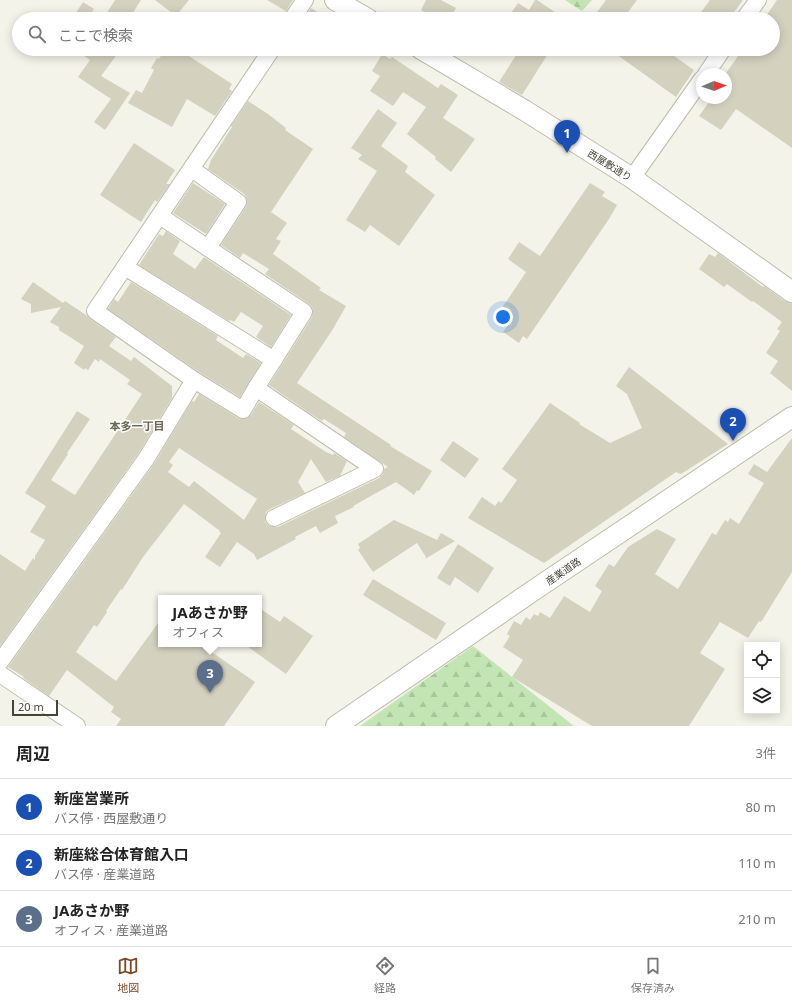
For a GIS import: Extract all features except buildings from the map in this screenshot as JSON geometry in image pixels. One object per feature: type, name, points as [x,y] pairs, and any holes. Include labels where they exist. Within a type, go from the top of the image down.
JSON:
[{"type":"street","points":[[297,12],[305,0]]},
{"type":"street","points":[[335,0],[356,12]]},
{"type":"street","points":[[749,12],[758,0]]},
{"type":"street","points":[[160,216],[304,312],[243,410],[194,380],[95,311],[160,216],[192,170],[267,56]]},
{"type":"street","name":"西屋敷通り","points":[[433,56],[524,110],[632,178],[792,292]]},
{"type":"street","points":[[710,68],[718,56]]},
{"type":"street","points":[[632,178],[696,87]]},
{"type":"street","points":[[192,170],[238,202],[208,248]]},
{"type":"street","points":[[125,267],[274,360]]},
{"type":"street","points":[[0,662],[146,459],[194,380]]},
{"type":"street","points":[[256,388],[375,469],[274,518]]},
{"type":"street","name":"産業道路","points":[[336,726],[540,586],[792,417]]},
{"type":"street","points":[[0,674],[77,726]]},
{"type":"green space","points":[[565,0],[592,0],[582,11]]},
{"type":"green space","points":[[473,646],[574,726],[360,726]]},
{"type":"place","name":"新座営業所","points":[[567,153]]},
{"type":"place","name":"新座総合体育館入口","points":[[733,441]]},
{"type":"place","name":"JAあさか野","points":[[210,693]]},
{"type":"district","name":"本多一丁目","points":[[137,426]]}]
